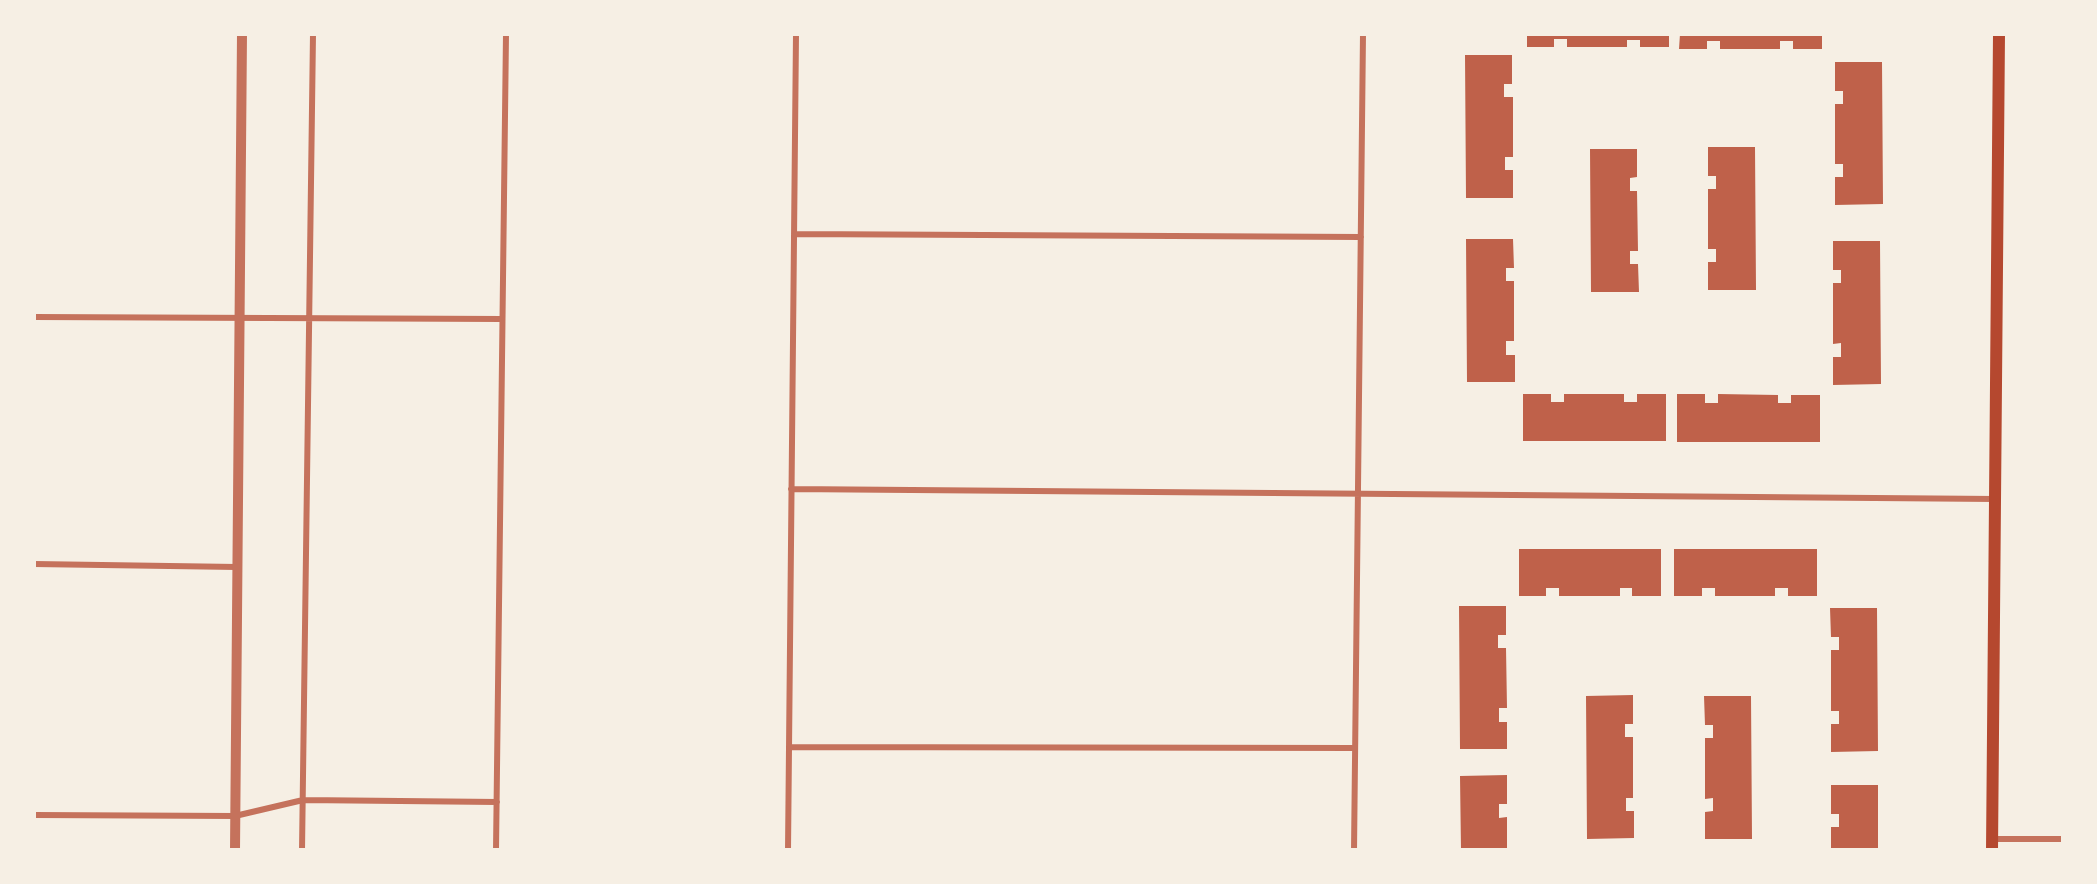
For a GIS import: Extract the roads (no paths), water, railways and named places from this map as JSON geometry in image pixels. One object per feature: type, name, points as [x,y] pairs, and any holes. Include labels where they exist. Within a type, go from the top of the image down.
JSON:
[{"type":"main road","points":[[1992,844],[1999,34]]},
{"type":"street","points":[[235,849],[242,34]]},
{"type":"street","points":[[302,849],[313,34]]},
{"type":"street","points":[[496,849],[506,34]]},
{"type":"street","points":[[788,849],[796,34]]},
{"type":"street","points":[[1354,849],[1363,34]]},
{"type":"street","points":[[794,234],[1361,237]]},
{"type":"street","points":[[34,317],[240,320],[502,319]]},
{"type":"street","points":[[791,489],[1995,499]]},
{"type":"street","points":[[34,564],[237,567]]},
{"type":"street","points":[[789,747],[1356,748]]},
{"type":"street","points":[[34,815],[235,816],[303,800],[497,802]]},
{"type":"street","points":[[1992,844],[2062,839]]}]
